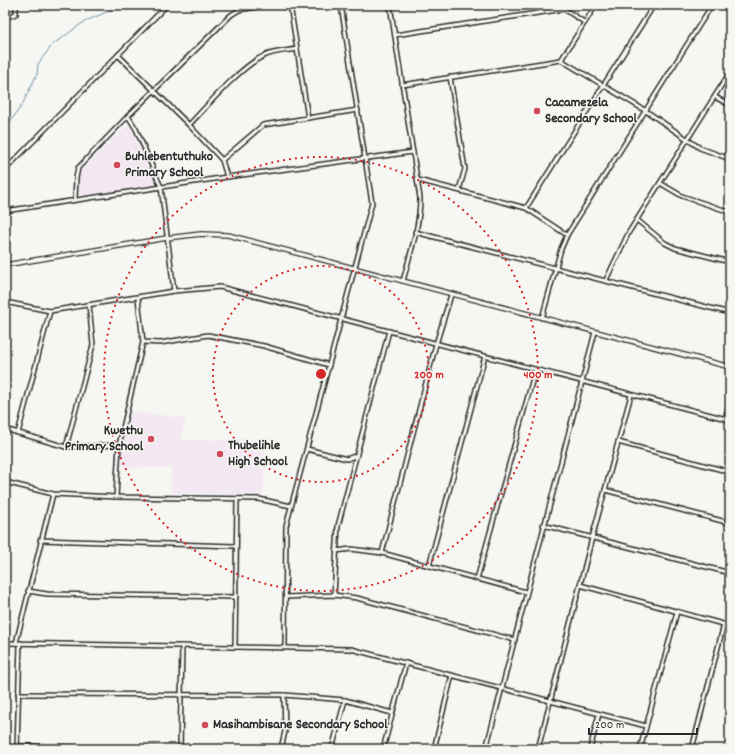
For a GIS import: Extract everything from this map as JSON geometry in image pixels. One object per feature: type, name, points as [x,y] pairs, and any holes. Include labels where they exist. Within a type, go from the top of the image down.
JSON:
[{"type":"street","points":[[5,18],[16,14],[16,5]]},
{"type":"street","points":[[5,170],[167,5]]},
{"type":"street","points":[[75,199],[78,168],[154,90],[231,15],[238,10],[269,5]]},
{"type":"street","points":[[290,5],[308,118]]},
{"type":"street","points":[[285,646],[285,532],[342,318],[354,267],[372,204],[341,5]]},
{"type":"street","points":[[390,5],[418,180],[420,211],[416,232],[402,281]]},
{"type":"street","points":[[561,60],[596,5]]},
{"type":"street","points":[[526,208],[602,85],[654,5]]},
{"type":"street","points":[[542,318],[561,248],[567,235],[712,5]]},
{"type":"street","points":[[394,35],[564,9],[584,22]]},
{"type":"street","points":[[189,125],[229,84],[258,58],[278,51],[297,49]]},
{"type":"street","points":[[118,56],[154,90],[222,160],[227,177]]},
{"type":"street","points":[[402,85],[561,60],[646,111],[686,139],[712,153],[730,159]]},
{"type":"street","points":[[606,280],[622,245],[686,139],[730,72]]},
{"type":"street","points":[[450,77],[464,155],[465,169],[459,190]]},
{"type":"street","points":[[715,97],[730,105]]},
{"type":"street","points":[[222,160],[263,125],[358,110]]},
{"type":"street","points":[[128,116],[140,136],[161,187],[174,291]]},
{"type":"street","points":[[5,211],[75,199],[227,177],[413,152]]},
{"type":"street","points":[[418,180],[526,208],[567,235]]},
{"type":"street","points":[[660,182],[682,196],[730,212]]},
{"type":"street","points":[[637,220],[665,243],[675,248],[730,262]]},
{"type":"street","points":[[416,232],[730,313]]},
{"type":"street","points":[[5,265],[167,238],[201,234],[228,235],[354,267],[451,295],[730,367]]},
{"type":"street","points":[[5,302],[50,311],[174,291],[220,288],[342,318],[485,356],[535,371],[582,381],[730,420]]},
{"type":"street","points":[[382,553],[436,344],[451,295]]},
{"type":"street","points":[[116,497],[119,445],[143,342],[138,298]]},
{"type":"street","points":[[66,446],[93,345],[89,305]]},
{"type":"street","points":[[18,433],[50,311]]},
{"type":"street","points":[[334,595],[336,551],[340,516],[389,331]]},
{"type":"street","points":[[486,749],[515,640],[543,525],[595,332]]},
{"type":"street","points":[[143,342],[160,342],[208,335],[264,346],[329,365]]},
{"type":"street","points":[[429,566],[485,356]]},
{"type":"street","points":[[477,579],[535,371]]},
{"type":"street","points":[[538,749],[592,538],[631,395]]},
{"type":"street","points":[[725,419],[730,401]]},
{"type":"street","points":[[5,429],[66,446],[119,445]]},
{"type":"street","points":[[618,442],[730,472]]},
{"type":"street","points":[[307,449],[347,458],[357,455]]},
{"type":"street","points":[[5,482],[53,494],[116,497],[260,498],[291,506]]},
{"type":"street","points":[[605,490],[730,523]]},
{"type":"street","points":[[53,494],[28,591],[18,643],[17,747],[167,749]]},
{"type":"street","points":[[235,647],[235,546],[237,499]]},
{"type":"street","points":[[543,525],[730,573]]},
{"type":"street","points":[[40,540],[235,546]]},
{"type":"street","points":[[336,551],[351,548],[382,553],[526,592]]},
{"type":"street","points":[[580,584],[730,626]]},
{"type":"street","points":[[28,591],[47,594],[236,597]]},
{"type":"street","points":[[286,597],[334,595],[368,600],[515,640]]},
{"type":"street","points":[[640,749],[677,612]]},
{"type":"street","points":[[692,749],[724,624]]},
{"type":"street","points":[[5,643],[235,647],[285,646],[352,649],[646,726]]},
{"type":"street","points":[[180,749],[182,646]]},
{"type":"street","points":[[383,749],[406,663]]},
{"type":"street","points":[[434,749],[452,675]]},
{"type":"street","points":[[18,694],[180,696],[284,695],[345,700],[392,713]]},
{"type":"street","points":[[281,749],[285,731],[284,695]]},
{"type":"street","points":[[332,749],[345,700]]},
{"type":"street","points":[[590,749],[599,714]]},
{"type":"shaded area","points":[[730,80],[730,103],[725,101],[722,93]]},
{"type":"shaded area","name":"Buhlebentuthuko Primary School","points":[[129,124],[155,182],[154,185],[82,196],[79,193],[77,179],[78,174]]},
{"type":"shaded area","name":"Thubelihle High School","points":[[130,412],[186,418],[180,440],[266,439],[263,495],[171,493],[171,468],[121,467],[123,437]]},
{"type":"waterway","points":[[5,125],[10,122],[22,105],[37,74],[38,64],[52,45],[84,22],[122,5]]},
{"type":"place","name":"Cacamezela Secondary School","points":[[537,111]]},
{"type":"place","name":"Buhlebentuthuko Primary School","points":[[117,165]]},
{"type":"place","name":"Kwethu Primary School","points":[[151,439]]},
{"type":"place","name":"Thubelihle High School","points":[[220,454]]},
{"type":"place","name":"Masihambisane Secondary School","points":[[205,725]]}]
